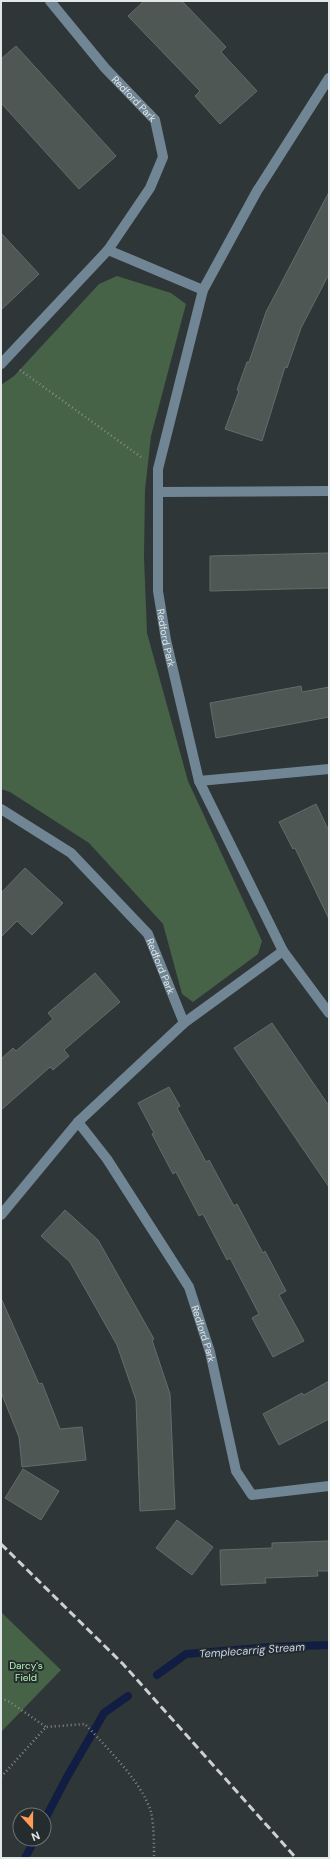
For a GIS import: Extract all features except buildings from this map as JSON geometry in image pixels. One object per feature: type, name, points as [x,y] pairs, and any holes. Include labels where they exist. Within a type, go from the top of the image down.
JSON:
[{"type":"street","name":"Redford Park","points":[[3,362],[108,250],[150,188],[163,157],[155,120],[106,68],[50,1]]},
{"type":"street","name":"Redford Park","points":[[329,78],[257,191],[203,290],[158,469],[158,591],[166,640],[199,781],[283,950],[329,1013]]},
{"type":"street","points":[[108,250],[203,290]]},
{"type":"street","points":[[158,492],[329,491]]},
{"type":"street","points":[[199,781],[329,770]]},
{"type":"street","name":"Redford Park","points":[[1,809],[71,853],[148,934],[184,1023]]},
{"type":"street","points":[[1,1215],[78,1122],[184,1023],[283,950]]},
{"type":"street","name":"Redford Park","points":[[78,1122],[106,1159],[189,1287],[210,1352],[236,1470],[252,1495],[329,1486]]},
{"type":"path","points":[[3,362],[158,469]]},
{"type":"path","points":[[1,1698],[10,1702],[46,1727],[85,1724],[108,1748],[137,1785],[151,1812],[154,1858]]},
{"type":"path","points":[[1,1777],[46,1727]]},
{"type":"green space","points":[[117,276],[171,293],[186,304],[151,436],[145,490],[144,557],[147,633],[188,781],[262,941],[258,954],[193,1002],[182,994],[163,924],[89,843],[10,792],[1,789],[1,385],[14,376],[99,284]]},
{"type":"green space","name":"Darcy's Field","points":[[1,1612],[61,1670],[1,1732]]},
{"type":"waterway","name":"Templecarrig Stream","points":[[157,1675],[186,1654],[270,1647],[329,1645]]},
{"type":"waterway","name":"Templecarrig Stream","points":[[51,1807],[104,1713],[128,1696]]},
{"type":"waterway","name":"Templecarrig Stream","points":[[25,1858],[31,1847]]},
{"type":"railway","points":[[1,1544],[123,1664],[296,1858]]}]
